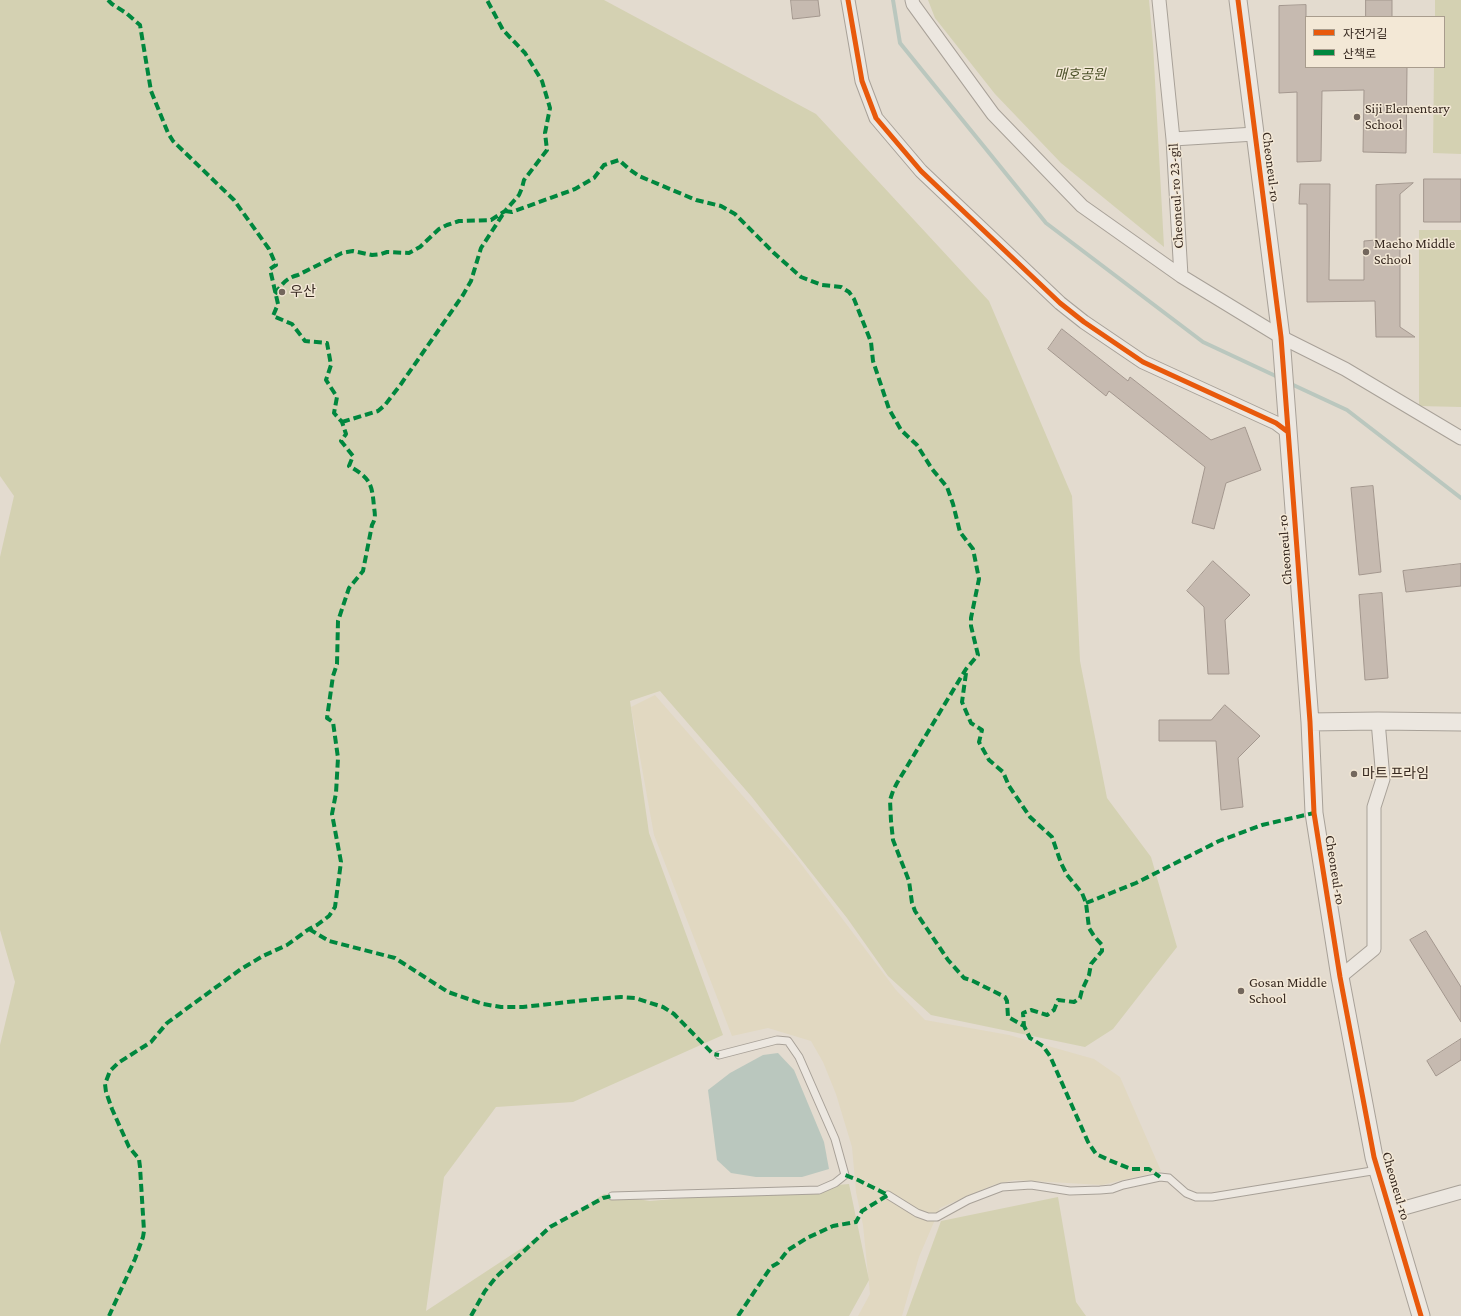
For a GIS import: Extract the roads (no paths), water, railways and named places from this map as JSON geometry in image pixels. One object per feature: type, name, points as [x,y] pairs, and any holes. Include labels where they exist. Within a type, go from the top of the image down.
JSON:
[{"type":"street","points":[[848,0],[862,81],[876,118],[921,171],[1060,303],[1084,322],[1143,362],[1276,423],[1287,425]]},
{"type":"street","points":[[912,0],[913,4],[993,114],[1082,206],[1180,276],[1281,337],[1345,369],[1461,438]]},
{"type":"street","name":"Cheoneul-ro 23-gil","points":[[1159,0],[1173,139],[1180,276]]},
{"type":"street","name":"Cheoneul-ro","points":[[1238,0],[1281,337],[1310,722],[1314,813],[1340,977],[1374,1157],[1421,1316]]},
{"type":"street","points":[[1173,139],[1255,134]]},
{"type":"street","points":[[1340,977],[1374,949],[1374,807],[1383,779],[1378,720]]},
{"type":"street","points":[[1310,722],[1378,720],[1461,722]]},
{"type":"street","points":[[1390,1212],[1461,1192]]},
{"type":"lane","points":[[612,1196],[819,1190],[835,1183],[845,1175],[835,1139],[799,1057],[788,1041],[777,1040],[719,1055]]},
{"type":"lane","points":[[888,1195],[917,1213],[928,1217],[937,1217],[968,1200],[1002,1187],[1031,1185],[1070,1190],[1100,1190],[1112,1189],[1123,1185],[1160,1177],[1169,1178],[1186,1194],[1196,1197],[1212,1197],[1378,1170]]},
{"type":"waterway","points":[[893,0],[900,43],[1046,223],[1203,342],[1280,378]]},
{"type":"waterway","points":[[1289,383],[1347,410],[1461,498]]},
{"type":"place","name":"Siji Elementary School","points":[[1357,117]]},
{"type":"place","name":"Maeho Middle School","points":[[1366,252]]},
{"type":"place","name":"우산","points":[[282,292]]},
{"type":"place","name":"마트 프라임","points":[[1354,774]]},
{"type":"place","name":"Gosan Middle School","points":[[1241,991]]},
{"type":"park label","name":"매호공원","points":[[1080,75]]}]
